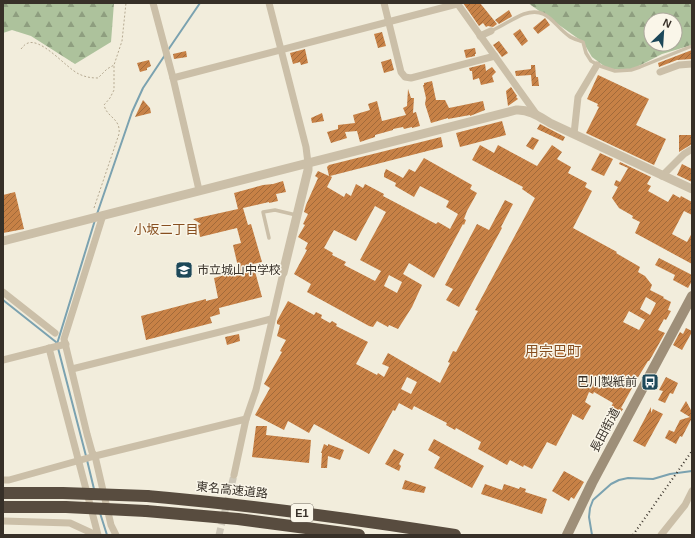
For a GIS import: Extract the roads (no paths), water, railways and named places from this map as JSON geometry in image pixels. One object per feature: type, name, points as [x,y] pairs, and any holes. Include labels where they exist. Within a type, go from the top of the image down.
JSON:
[{"type":"highway","name":"東名高速道路","points":[[3,493],[63,493],[147,496],[308,513],[455,535]]},
{"type":"highway","name":"E1","points":[[3,507],[66,507],[146,511],[231,518],[359,535]]},
{"type":"main road","name":"長田街道","points":[[567,535],[592,483],[692,296]]},
{"type":"street","points":[[153,3],[173,78],[199,190]]},
{"type":"street","points":[[234,476],[246,419],[256,390],[271,319],[308,170],[306,147],[269,3]]},
{"type":"street","points":[[384,3],[401,72],[403,76],[407,78],[495,56]]},
{"type":"street","points":[[173,78],[457,4],[538,116]]},
{"type":"street","points":[[480,36],[491,31]]},
{"type":"street","points":[[660,72],[679,65],[692,64]]},
{"type":"street","points":[[574,134],[578,97],[597,65]]},
{"type":"street","points":[[3,241],[516,110],[524,110],[538,116],[692,189]]},
{"type":"street","points":[[662,176],[684,154],[692,149]]},
{"type":"street","points":[[103,215],[64,339],[64,344],[72,369],[90,447],[95,456],[111,524],[116,535]]},
{"type":"street","points":[[3,292],[55,333]]},
{"type":"street","points":[[72,369],[271,319]]},
{"type":"street","points":[[3,360],[64,344]]},
{"type":"street","points":[[50,348],[97,535]]},
{"type":"street","points":[[3,480],[9,480],[95,456],[246,419]]},
{"type":"street","points":[[661,535],[685,506],[692,491]]},
{"type":"street","points":[[3,521],[70,523],[97,535]]},
{"type":"lane","points":[[491,31],[523,14],[530,12],[543,13],[553,20],[568,35],[583,42],[588,58],[597,65],[615,71],[631,70],[692,46]]},
{"type":"lane","points":[[269,238],[263,212],[275,210],[297,216]]},
{"type":"waterway","points":[[168,50],[200,3]]},
{"type":"waterway","points":[[97,214],[132,112],[143,88],[165,55]]},
{"type":"waterway","points":[[57,344],[95,220]]},
{"type":"waterway","points":[[3,300],[56,342]]},
{"type":"waterway","points":[[58,348],[86,456]]},
{"type":"waterway","points":[[87,460],[94,489]]},
{"type":"waterway","points":[[592,535],[589,517],[590,508],[593,500],[611,484],[628,478],[653,479],[670,474],[692,471]]},
{"type":"waterway","points":[[100,513],[107,535]]},
{"type":"tunnel","points":[[219,535],[234,475]]},
{"type":"railway","points":[[633,535],[692,451]]},
{"type":"place","name":"市立城山中学校","points":[[184,270]]},
{"type":"place","name":"巴川製紙前","points":[[650,382]]},
{"type":"district","name":"小坂二丁目","points":[[166,229]]},
{"type":"district","name":"用宗巴町","points":[[553,351]]}]
